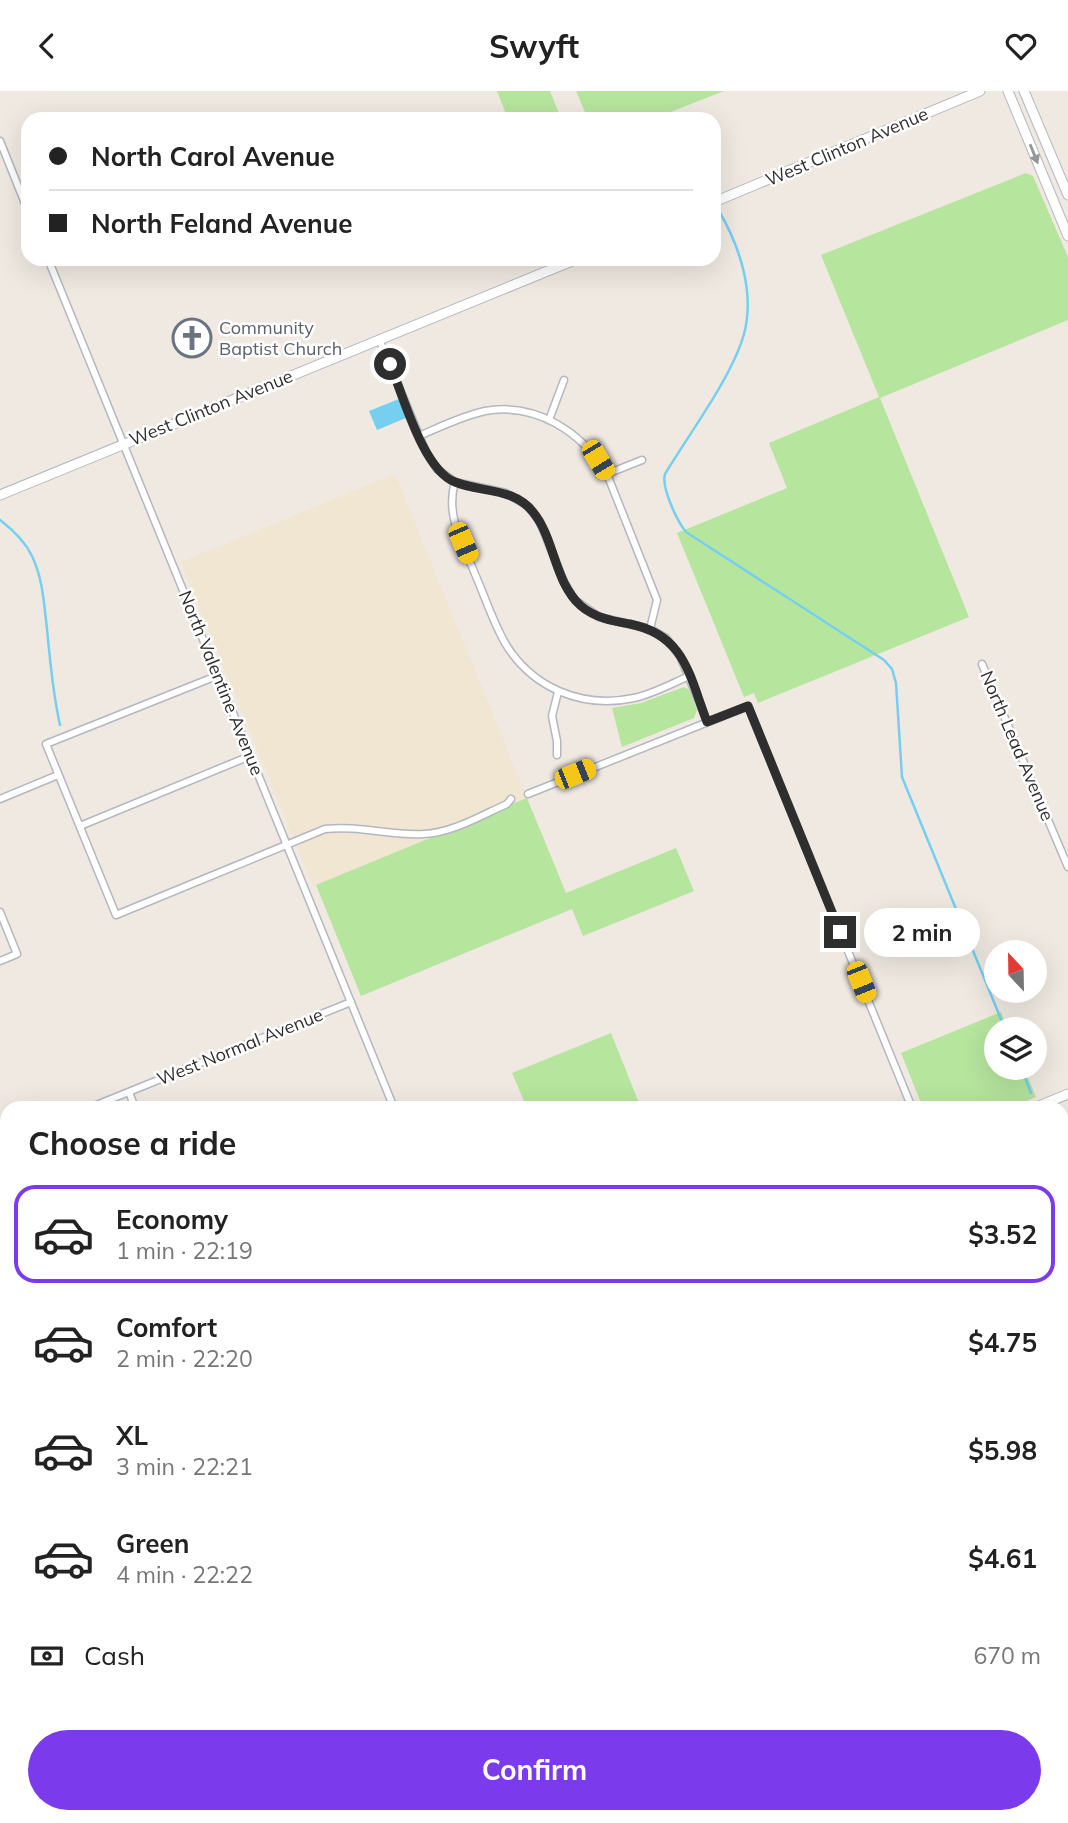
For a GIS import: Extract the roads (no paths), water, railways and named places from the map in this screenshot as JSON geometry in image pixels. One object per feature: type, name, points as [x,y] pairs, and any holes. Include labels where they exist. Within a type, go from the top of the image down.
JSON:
[{"type":"main road","name":"West Clinton Avenue","points":[[721,199],[980,91]]},
{"type":"main road","points":[[1008,91],[1068,236]]},
{"type":"main road","points":[[1024,91],[1068,195]]},
{"type":"main road","name":"West Clinton Avenue","points":[[0,495],[560,266]]},
{"type":"main road","points":[[1051,1101],[1068,1094]]},
{"type":"street","points":[[0,141],[21,194]]},
{"type":"street","name":"North Valentine Avenue","points":[[51,266],[391,1101]]},
{"type":"street","points":[[379,339],[430,461],[455,482],[506,493],[522,501],[540,522],[564,582],[581,606],[599,617],[650,629],[675,647],[707,722]]},
{"type":"street","points":[[549,420],[564,380]]},
{"type":"street","points":[[419,436],[460,418],[488,411],[514,411],[549,420],[580,440],[607,474],[657,600],[650,629]]},
{"type":"street","points":[[607,474],[642,460]]},
{"type":"street","points":[[455,482],[451,500],[454,521],[498,630],[521,665],[539,680],[558,692],[588,699],[624,699],[649,693],[689,676]]},
{"type":"street","name":"North Lead Avenue","points":[[982,664],[1068,867]]},
{"type":"street","points":[[219,675],[46,744],[116,915],[325,829],[346,826],[426,834],[462,823],[507,804],[511,799]]},
{"type":"street","points":[[557,755],[552,716],[558,692]]},
{"type":"street","points":[[528,794],[747,706],[909,1101]]},
{"type":"street","points":[[80,826],[250,756]]},
{"type":"street","points":[[0,799],[58,775]]},
{"type":"street","points":[[0,912],[17,954],[0,961]]},
{"type":"street","name":"West Normal Avenue","points":[[106,1101],[351,1002]]},
{"type":"street","points":[[129,1092],[132,1101]]},
{"type":"water","points":[[399,399],[406,418],[377,430],[369,411]]},
{"type":"waterway","points":[[721,214],[744,271],[748,303],[744,334],[730,368],[665,474],[668,495],[686,532],[884,660],[892,669],[896,683],[902,777],[1000,1017]]},
{"type":"waterway","points":[[0,520],[26,545],[39,574],[60,725]]},
{"type":"waterway","points":[[1026,1080],[1031,1093]]},
{"type":"place","name":"Community Baptist Church","points":[[192,338]]}]
